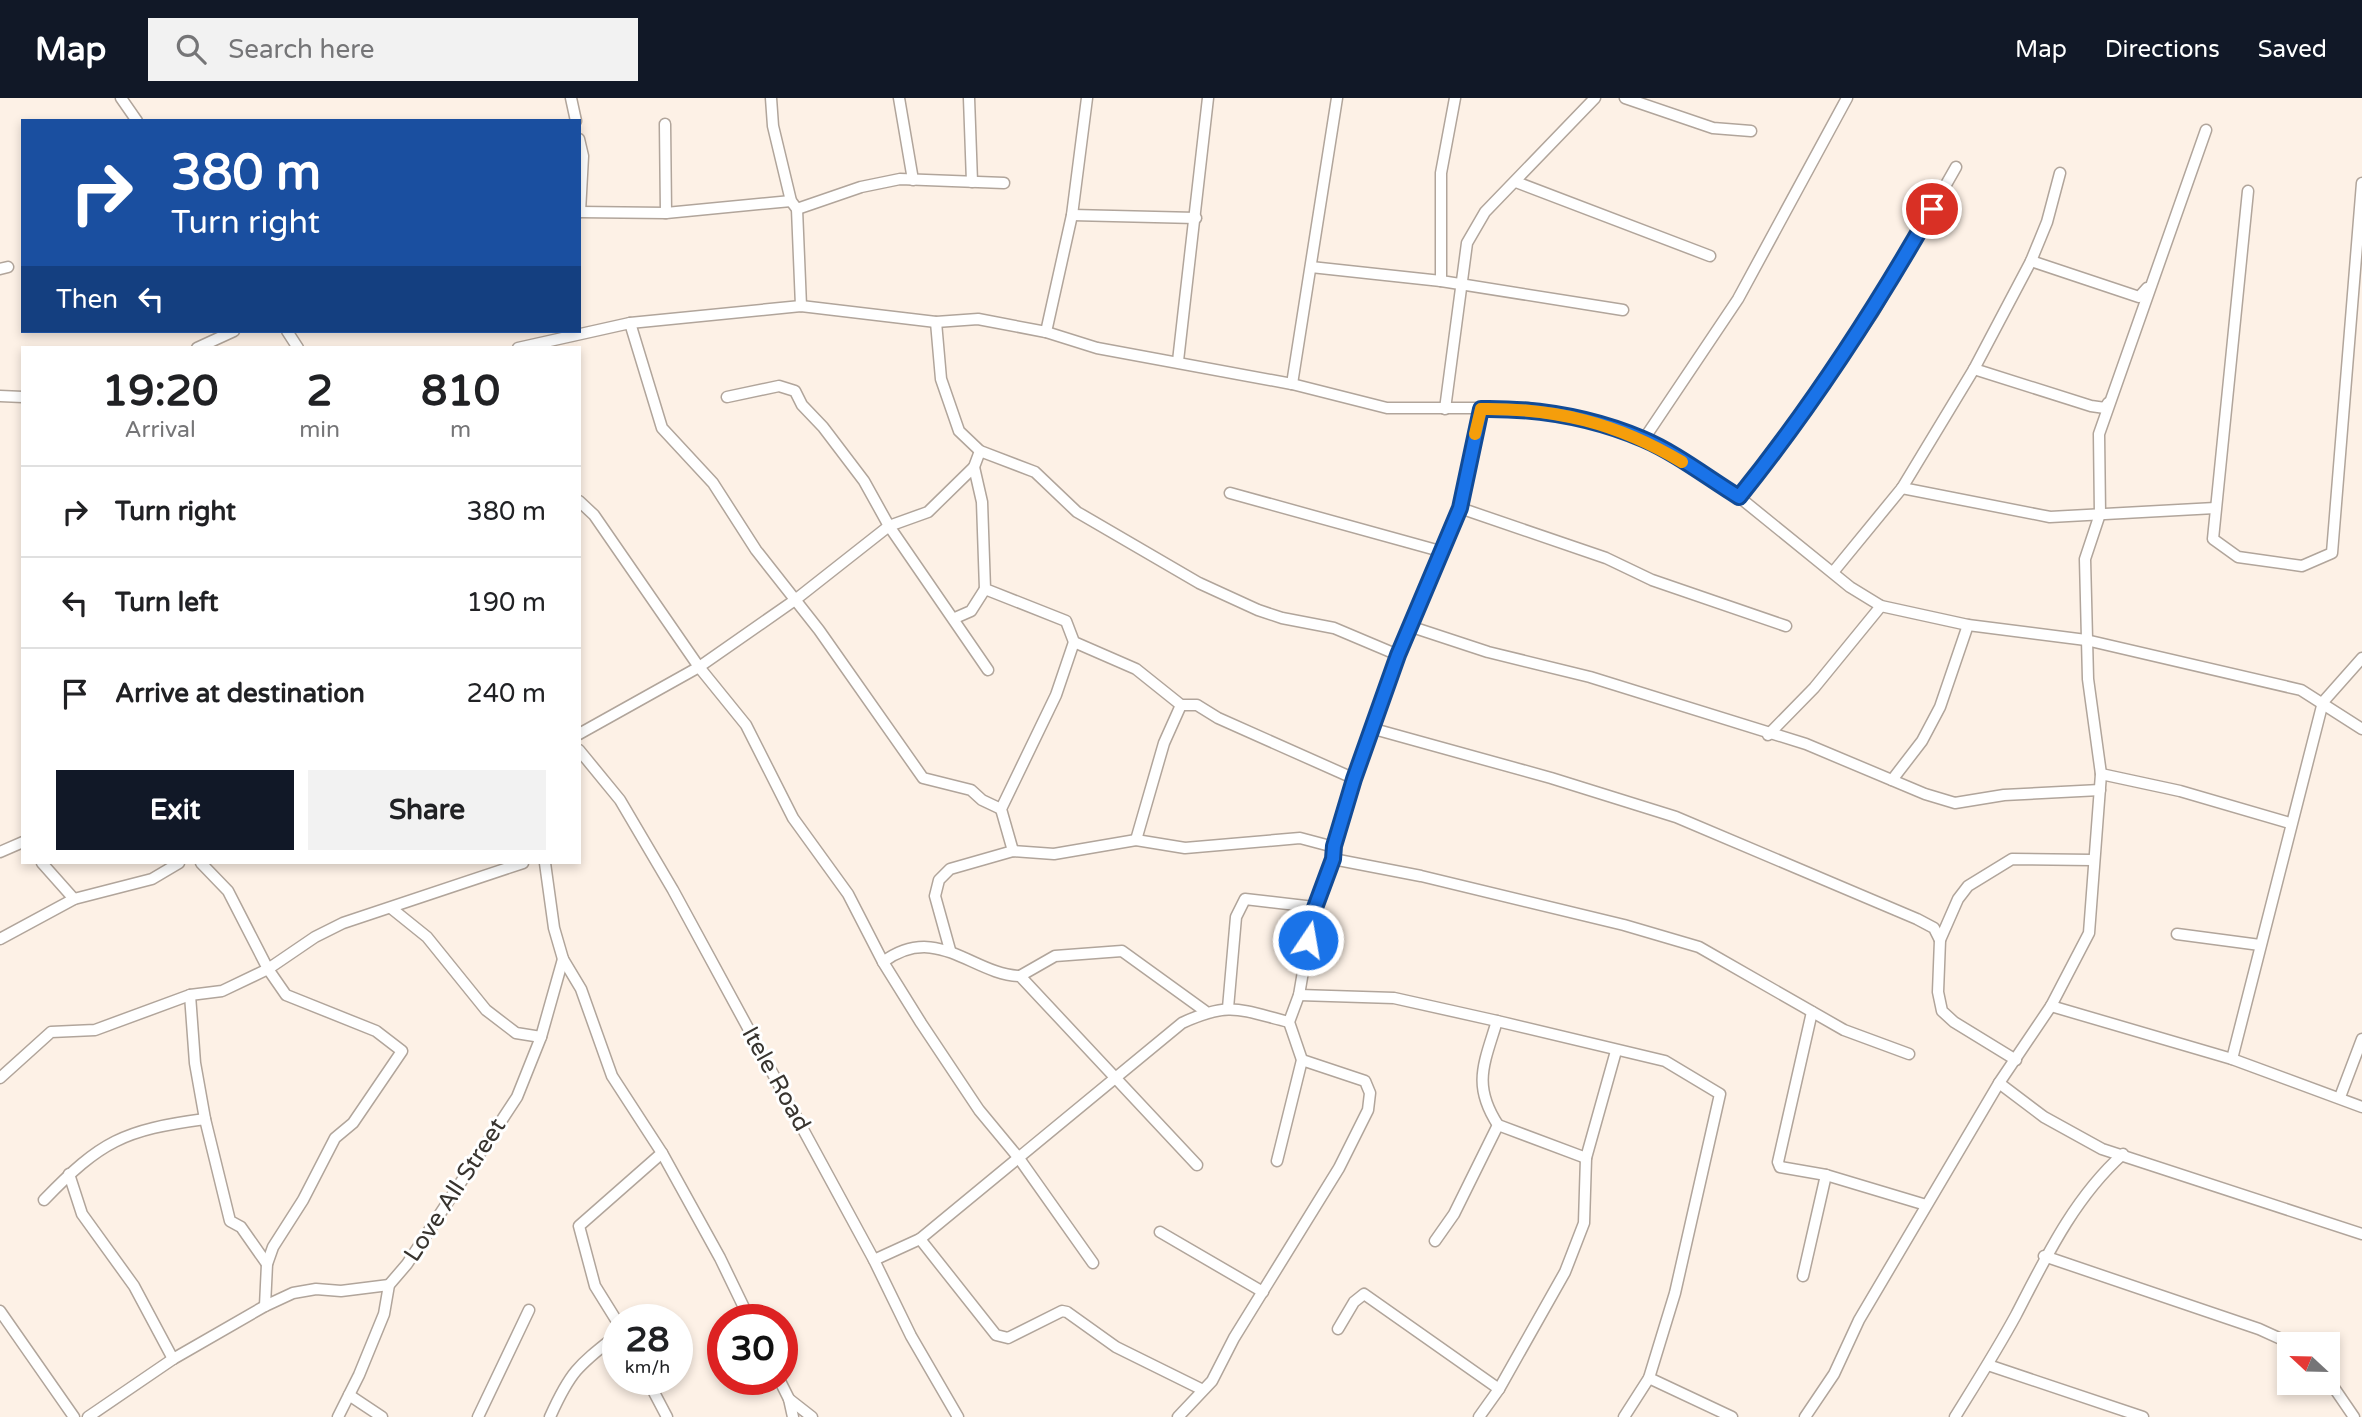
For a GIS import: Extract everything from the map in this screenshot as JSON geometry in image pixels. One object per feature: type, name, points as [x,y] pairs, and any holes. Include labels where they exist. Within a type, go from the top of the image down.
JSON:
[{"type":"street","points":[[121,98],[135,119]]},
{"type":"street","points":[[571,98],[576,119]]},
{"type":"street","points":[[771,98],[773,126],[794,205],[801,306]]},
{"type":"street","points":[[899,98],[913,180]]},
{"type":"street","points":[[970,98],[972,183]]},
{"type":"street","points":[[1046,332],[1073,215],[1087,98]]},
{"type":"street","points":[[1178,360],[1208,98]]},
{"type":"street","points":[[1292,384],[1337,98]]},
{"type":"street","points":[[1441,281],[1441,173],[1455,98]]},
{"type":"street","points":[[1445,408],[1464,284],[1467,243],[1485,212],[1595,98]]},
{"type":"street","points":[[1625,98],[1713,128],[1751,131]]},
{"type":"street","points":[[1644,439],[1738,299],[1847,98],[1834,122]]},
{"type":"street","points":[[665,124],[666,213]]},
{"type":"street","points":[[1805,1417],[1834,1374],[1858,1320],[1999,1083],[2051,1006],[2089,933],[2092,860],[2101,774],[2086,640],[2085,559],[2100,514],[2099,434],[2206,130]]},
{"type":"street","points":[[581,148],[581,193]]},
{"type":"street","points":[[1739,497],[1788,435],[1872,313],[1956,167]]},
{"type":"street","points":[[1834,571],[1902,488],[1974,369],[2031,261],[2047,222],[2060,173]]},
{"type":"street","points":[[581,212],[666,213],[794,205],[861,187],[913,180],[1004,183]]},
{"type":"street","points":[[1516,181],[1710,256]]},
{"type":"street","points":[[2249,191],[2213,538],[2238,557],[2302,566],[2332,553],[2362,183]]},
{"type":"street","points":[[1073,215],[1196,218]]},
{"type":"street","points":[[2031,261],[2139,296],[2149,286]]},
{"type":"street","points":[[1311,267],[1464,284],[1623,310]]},
{"type":"street","points":[[527,346],[629,323],[801,306],[936,321],[978,319],[1046,332],[1097,348],[1178,360],[1292,384],[1387,408],[1527,408],[1576,416],[1644,439],[1739,497],[1834,571],[1850,587],[1881,606],[1968,625],[2086,640],[2301,690],[2362,729]]},
{"type":"street","points":[[936,321],[941,379],[945,392],[959,431],[979,451],[1035,472],[1076,512],[1199,583],[1258,610],[1334,628],[1398,655]]},
{"type":"street","points":[[629,323],[662,428],[713,483],[756,550],[923,778],[971,790],[982,800],[1001,809]]},
{"type":"street","points":[[201,346],[230,333]]},
{"type":"street","points":[[1974,369],[2091,407],[2105,408],[2112,396]]},
{"type":"street","points":[[727,397],[779,386],[795,391],[802,405],[823,427],[864,481],[889,526],[955,618],[988,670]]},
{"type":"street","points":[[0,396],[21,397]]},
{"type":"street","points":[[1313,913],[1333,859],[1334,846],[1354,779],[1374,729],[1398,655],[1460,508],[1481,409]]},
{"type":"street","points":[[581,733],[699,667],[795,600],[889,526],[928,512],[974,467],[979,451]]},
{"type":"street","points":[[955,618],[971,611],[985,589],[982,502],[974,467]]},
{"type":"street","points":[[1902,488],[2050,517],[2215,508]]},
{"type":"street","points":[[1230,493],[1440,551]]},
{"type":"street","points":[[581,503],[594,516],[699,667],[746,725],[793,818],[848,894],[883,962],[979,1110],[1018,1157],[1093,1263]]},
{"type":"street","points":[[1460,508],[1606,558],[1651,580],[1786,626]]},
{"type":"street","points":[[985,589],[1066,621],[1074,642],[1056,695],[1001,809],[1013,851]]},
{"type":"street","points":[[1768,734],[1814,688],[1881,606]]},
{"type":"street","points":[[1409,625],[1488,652],[1590,677],[1806,744],[1955,803],[2004,795],[2100,790]]},
{"type":"street","points":[[1892,780],[1922,741],[1940,707],[1968,625]]},
{"type":"street","points":[[1074,642],[1136,669],[1181,705],[1197,705],[1218,718],[1354,779]]},
{"type":"street","points":[[2232,1059],[2323,702],[2362,658]]},
{"type":"street","points":[[1136,840],[1164,743],[1181,705]]},
{"type":"street","points":[[1374,729],[1550,778],[1676,817],[1917,919],[1934,928],[1940,940]]},
{"type":"street","name":"Itele Road","points":[[581,752],[620,800],[673,890],[874,1260],[911,1336],[958,1417]]},
{"type":"street","points":[[2101,774],[2180,791],[2290,823]]},
{"type":"street","points":[[950,950],[935,896],[939,880],[950,869],[1013,851],[1054,854],[1136,840],[1185,848],[1300,838],[1334,846]]},
{"type":"street","points":[[0,852],[21,843]]},
{"type":"street","points":[[1333,859],[1421,876],[1624,925],[1699,947],[1844,1030],[1909,1054]]},
{"type":"street","points":[[2016,1060],[1954,1022],[1942,1011],[1938,992],[1940,940],[1958,899],[1968,887],[2011,859],[2092,860]]},
{"type":"street","points":[[43,864],[74,899]]},
{"type":"street","points":[[0,939],[74,899],[152,879],[177,864]]},
{"type":"street","points":[[202,864],[228,891],[268,970],[286,995],[376,1031],[402,1051],[353,1123],[335,1138],[303,1200],[274,1247],[267,1264],[265,1306]]},
{"type":"street","points":[[0,1078],[45,1035],[95,1030],[190,995],[222,991],[268,970],[315,937],[344,923],[520,864]]},
{"type":"street","points":[[545,864],[554,928],[563,959],[581,989],[612,1076],[662,1153],[742,1304]]},
{"type":"street","points":[[1228,1007],[1236,917],[1245,899],[1314,907],[1299,995],[1289,1022],[1301,1060],[1277,1161]]},
{"type":"street","points":[[391,908],[427,937],[486,1010],[516,1033],[541,1037]]},
{"type":"street","points":[[2177,934],[2260,945]]},
{"type":"street","points":[[883,962],[899,950],[950,950],[1007,976],[1020,976],[1055,956],[1122,951],[1205,1011]]},
{"type":"street","name":"Love All Street","points":[[338,1417],[384,1314],[389,1285],[407,1264],[517,1097],[541,1037],[563,959]]},
{"type":"street","points":[[1020,976],[1197,1165]]},
{"type":"street","points":[[190,995],[195,1063],[205,1119],[230,1221],[242,1227],[267,1264]]},
{"type":"street","points":[[1299,995],[1394,998],[1497,1021],[1665,1061],[1720,1094],[1675,1293],[1649,1378],[1625,1417]]},
{"type":"street","points":[[2051,1006],[2232,1059],[2362,1107]]},
{"type":"street","points":[[874,1260],[920,1239],[1182,1023],[1205,1011],[1228,1007],[1289,1022]]},
{"type":"street","points":[[1812,1012],[1778,1162],[1788,1169],[1826,1175],[1926,1205]]},
{"type":"street","points":[[1497,1021],[1480,1075],[1485,1104],[1498,1125],[1586,1158]]},
{"type":"street","points":[[2340,1097],[2362,1040]]},
{"type":"street","points":[[1479,1417],[1499,1389],[1565,1272],[1584,1223],[1586,1158],[1616,1051]]},
{"type":"street","points":[[1178,1417],[1201,1389],[1212,1381],[1339,1168],[1368,1110],[1370,1093],[1365,1081],[1301,1060]]},
{"type":"street","points":[[1999,1083],[2044,1117],[2102,1149],[2362,1234]]},
{"type":"street","points":[[44,1200],[69,1174],[121,1136],[149,1126],[205,1119]]},
{"type":"street","points":[[1434,1241],[1454,1214],[1498,1125]]},
{"type":"street","points":[[2102,1149],[2102,1173]]},
{"type":"street","points":[[606,1304],[595,1286],[579,1226],[662,1153]]},
{"type":"street","points":[[1955,1417],[1988,1365],[2045,1255],[2102,1173],[2123,1154]]},
{"type":"street","points":[[69,1174],[82,1214],[134,1286],[173,1359]]},
{"type":"street","points":[[1803,1276],[1826,1175]]},
{"type":"street","points":[[1160,1232],[1263,1292]]},
{"type":"street","points":[[920,1239],[996,1335],[1009,1338],[1062,1311],[1067,1312],[1116,1347],[1201,1389]]},
{"type":"street","points":[[256,1250],[274,1247]]},
{"type":"street","points":[[2045,1255],[2277,1337]]},
{"type":"street","points":[[92,1416],[173,1359],[265,1306],[293,1293],[389,1285]]},
{"type":"street","points":[[1338,1329],[1354,1302],[1364,1294],[1499,1389]]},
{"type":"street","points":[[478,1417],[529,1310]]},
{"type":"street","points":[[0,1311],[74,1417]]},
{"type":"street","points":[[550,1417],[576,1368],[602,1347]]},
{"type":"street","points":[[1988,1365],[2143,1417]]},
{"type":"street","points":[[1649,1378],[1732,1417]]},
{"type":"street","points":[[349,1395],[382,1417]]},
{"type":"street","points":[[655,1395],[667,1417]]},
{"type":"street","points":[[787,1395],[793,1417]]},
{"type":"street","points":[[2339,1395],[2354,1417]]},
{"type":"street","points":[[789,1399],[812,1417]]},
{"type":"slow traffic","points":[[1475,434],[1481,409],[1527,408],[1576,416],[1644,439],[1682,462]]},
{"type":"route","points":[[1308,940],[1313,913],[1333,859],[1334,846],[1347,812],[1354,779],[1374,729],[1398,655],[1460,508],[1481,409],[1527,408],[1576,416],[1644,439],[1739,497],[1788,435],[1872,313],[1932,209]]}]
